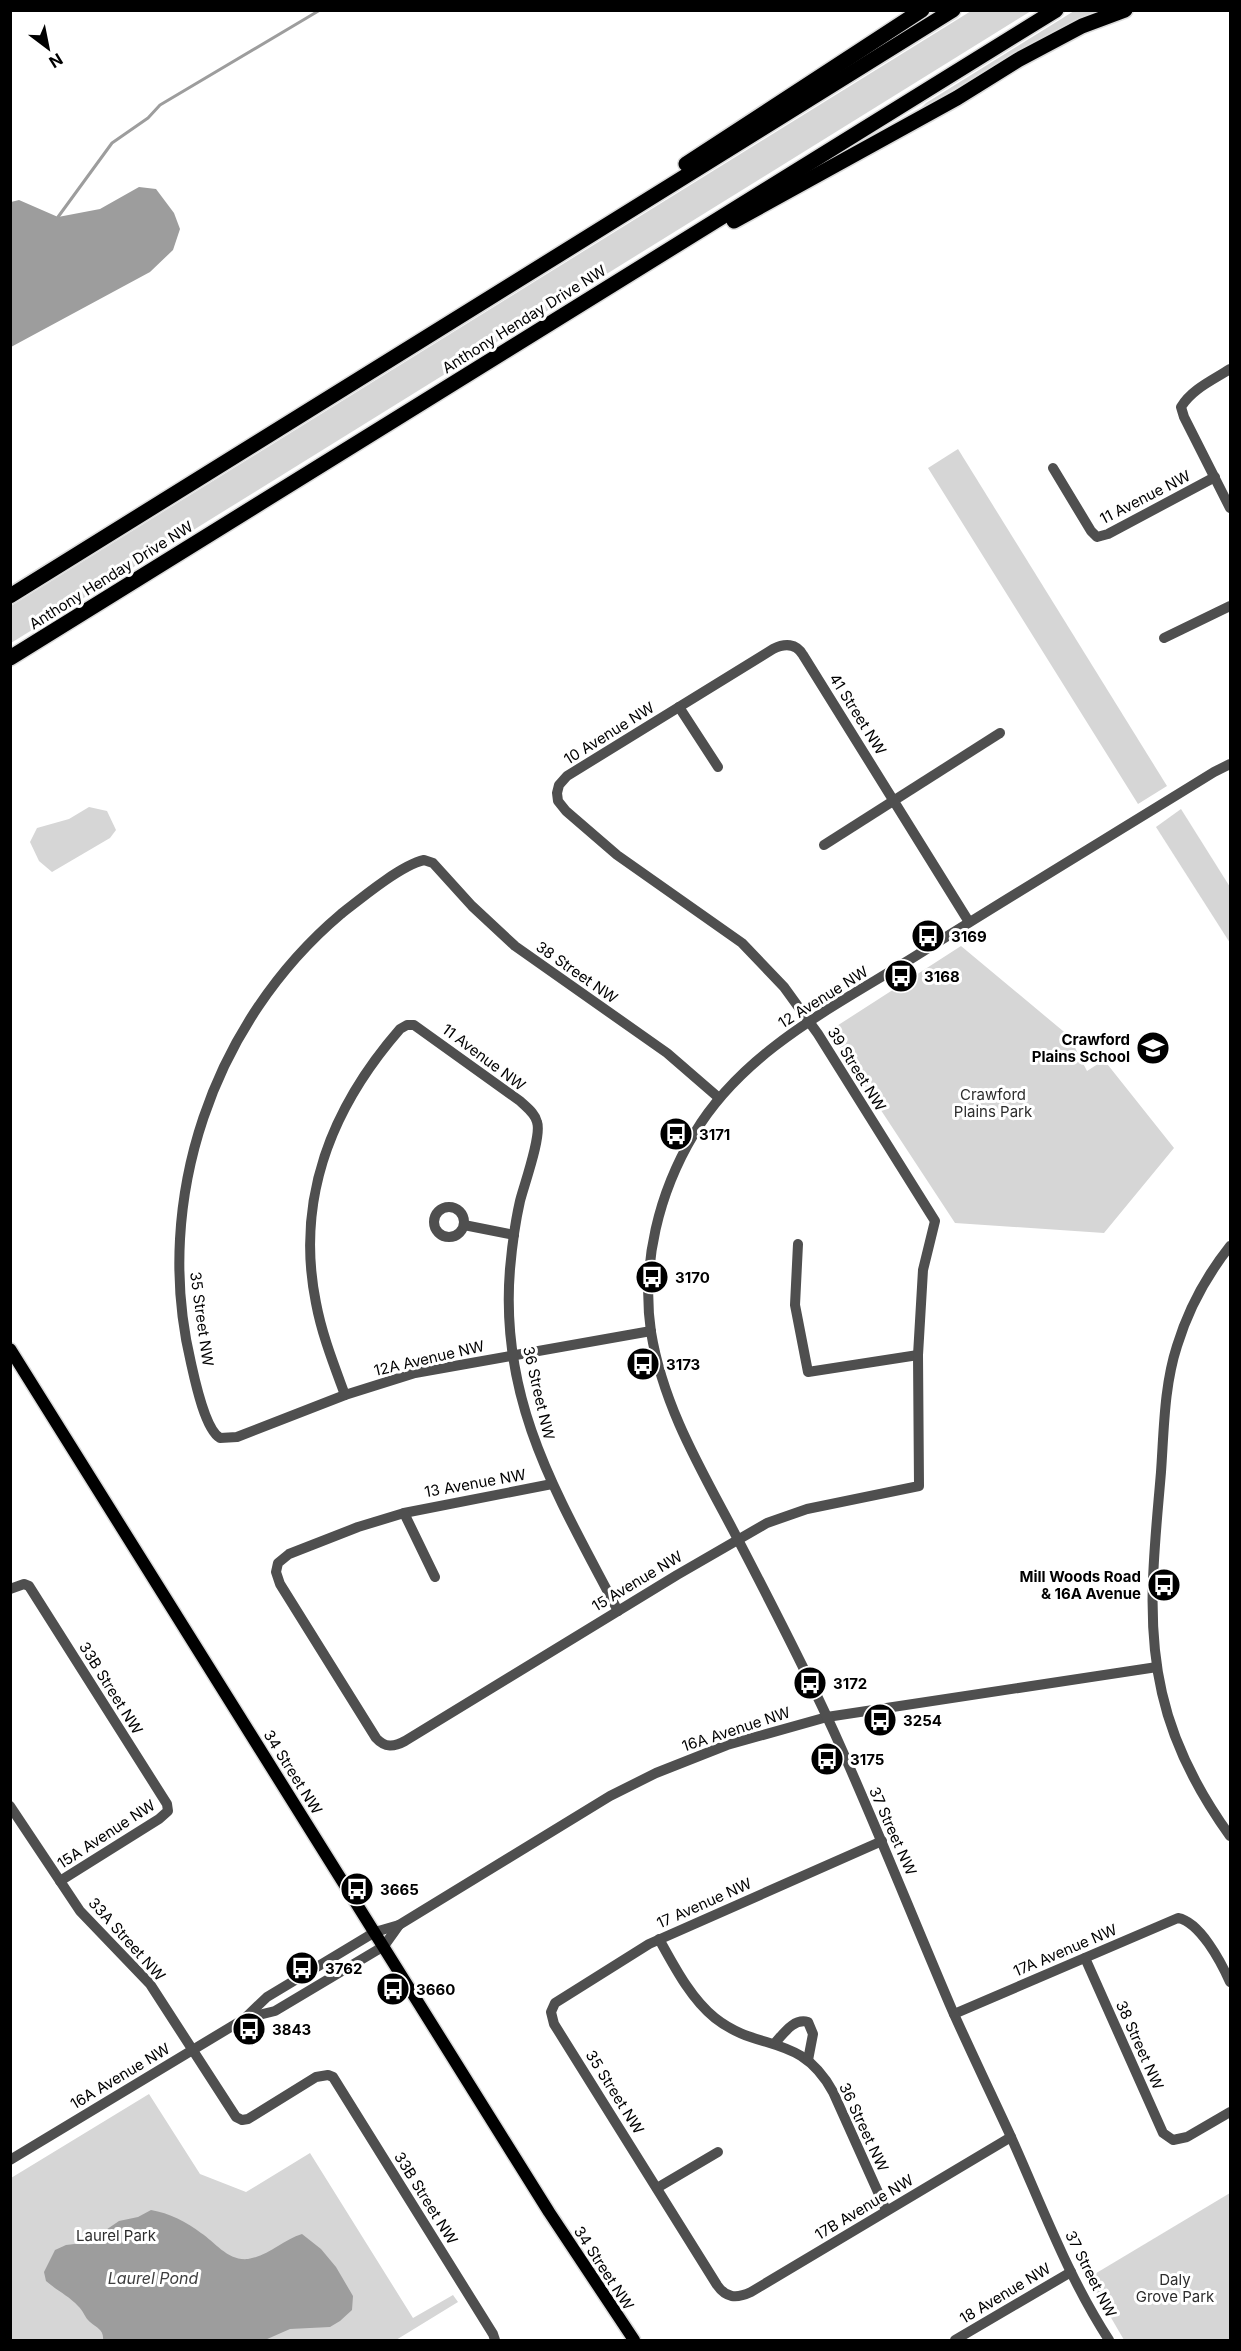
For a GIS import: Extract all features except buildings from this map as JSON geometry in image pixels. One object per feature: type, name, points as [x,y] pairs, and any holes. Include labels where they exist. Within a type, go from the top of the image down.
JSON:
[{"type":"highway","points":[[620,217],[653,186],[922,10]]},
{"type":"highway","points":[[10,596],[953,10]]},
{"type":"highway","name":"Anthony Henday Drive NW","points":[[10,658],[1056,10]]},
{"type":"highway","points":[[525,339],[957,98],[1018,60],[1082,26],[1125,10]]},
{"type":"main road","name":"34 Street NW","points":[[10,1349],[549,2212],[624,2340]]},
{"type":"main road","name":"34 Street NW","points":[[549,2212],[634,2340]]},
{"type":"street","points":[[1230,369],[1186,398],[1180,407],[1230,508]]},
{"type":"street","name":"11 Avenue NW","points":[[1053,468],[1090,531],[1097,537],[1108,534],[1215,477]]},
{"type":"street","points":[[1164,638],[1230,606]]},
{"type":"street","name":"10 Avenue NW","points":[[557,789],[567,776],[773,649],[783,645],[793,646]]},
{"type":"street","name":"41 Street NW","points":[[793,646],[801,651],[969,922]]},
{"type":"street","points":[[680,707],[718,767]]},
{"type":"street","points":[[825,845],[1000,733]]},
{"type":"street","name":"12 Avenue NW","points":[[656,1227],[668,1187],[700,1124],[719,1098],[768,1050],[969,922],[1230,764]]},
{"type":"street","name":"39 Street NW","points":[[557,789],[560,805],[592,835],[734,937],[758,958],[784,987],[935,1221],[923,1270],[918,1355],[919,1485]]},
{"type":"street","name":"38 Street NW","points":[[200,1128],[211,1095],[231,1052],[255,1011],[291,964],[320,934],[365,896],[416,863],[428,860],[514,946],[667,1053],[719,1098]]},
{"type":"street","name":"11 Avenue NW","points":[[345,1395],[325,1339],[314,1290],[311,1241],[315,1196],[325,1153],[349,1098],[387,1044],[400,1029],[407,1025],[422,1029],[520,1101],[538,1122]]},
{"type":"street","name":"36 Street NW","points":[[538,1122],[537,1138],[519,1203],[514,1235],[509,1290],[514,1355],[529,1429],[552,1485],[618,1611]]},
{"type":"street","name":"35 Street NW","points":[[200,1128],[191,1160],[182,1212],[180,1294],[185,1334],[195,1380],[213,1432],[220,1438]]},
{"type":"street","points":[[464,1226],[514,1235]]},
{"type":"street","name":"37 Street NW","points":[[656,1227],[650,1268],[651,1331],[660,1373],[672,1410],[827,1717],[954,2014],[1071,2272],[1109,2340]]},
{"type":"street","points":[[798,1244],[795,1305],[808,1372],[918,1355]]},
{"type":"street","points":[[1230,1246],[1209,1277],[1191,1310],[1177,1345],[1168,1383],[1153,1580],[1152,1627],[1157,1667],[1167,1713],[1180,1751],[1201,1791],[1226,1821],[1230,1836]]},
{"type":"street","name":"12A Avenue NW","points":[[220,1438],[237,1437],[345,1395],[415,1373],[651,1331]]},
{"type":"street","name":"13 Avenue NW","points":[[388,1746],[376,1738],[280,1584],[276,1568],[284,1556],[404,1512],[552,1485]]},
{"type":"street","name":"15 Avenue NW","points":[[388,1746],[405,1741],[738,1538],[767,1523],[794,1512],[919,1485]]},
{"type":"street","points":[[404,1512],[435,1577]]},
{"type":"street","name":"33B Street NW","points":[[10,1589],[24,1584],[29,1586],[167,1804],[168,1811]]},
{"type":"street","name":"16A Avenue NW","points":[[10,2160],[244,2019],[267,1997],[375,1932],[399,1925],[575,1817],[641,1780],[727,1745],[827,1717],[1157,1667]]},
{"type":"street","name":"33A Street NW","points":[[10,1806],[90,1923],[150,1984],[231,2113],[242,2120],[254,2117],[316,2077],[328,2075]]},
{"type":"street","name":"15A Avenue NW","points":[[60,1881],[159,1819],[168,1811]]},
{"type":"street","name":"17 Avenue NW","points":[[551,2012],[560,1999],[659,1939],[882,1842]]},
{"type":"street","name":"17A Avenue NW","points":[[954,2014],[1178,1918],[1188,1921],[1198,1930],[1230,1982]]},
{"type":"street","name":"16A Avenue NW","points":[[244,2019],[275,2011],[384,1946],[399,1925]]},
{"type":"street","name":"36 Street NW","points":[[659,1939],[693,1993],[716,2018],[743,2034],[794,2051],[807,2060],[824,2079],[833,2092],[886,2210]]},
{"type":"street","name":"38 Street NW","points":[[1085,1958],[1159,2127],[1173,2140],[1187,2137],[1230,2112]]},
{"type":"street","name":"35 Street NW","points":[[551,2012],[554,2024],[717,2285],[722,2292],[731,2297]]},
{"type":"street","points":[[775,2043],[795,2022],[804,2020],[808,2022],[813,2034],[807,2060]]},
{"type":"street","name":"33B Street NW","points":[[328,2075],[337,2082],[494,2334],[495,2340]]},
{"type":"street","name":"17B Avenue NW","points":[[731,2297],[740,2297],[751,2292],[1011,2137]]},
{"type":"street","points":[[657,2188],[718,2152]]},
{"type":"street","name":"18 Avenue NW","points":[[955,2340],[1071,2272]]},
{"type":"green space","points":[[971,11],[1031,11],[11,643],[11,606]]},
{"type":"green space","points":[[1074,11],[1107,11],[995,66],[920,109],[926,103]]},
{"type":"green space","points":[[958,449],[1167,786],[1138,804],[928,468]]},
{"type":"green space","points":[[89,807],[107,811],[116,830],[110,838],[52,872],[39,861],[30,842],[37,828],[69,819]]},
{"type":"green space","points":[[1181,809],[1230,887],[1230,943],[1156,827]]},
{"type":"green space","name":"Crawford Plains Park","points":[[961,946],[1069,1036],[1087,1071],[1104,1060],[1174,1148],[1104,1233],[955,1223],[829,1031]]},
{"type":"green space","name":"Laurel Park","points":[[149,2094],[200,2174],[246,2192],[310,2153],[413,2318],[453,2295],[458,2302],[396,2340],[11,2340],[11,2178]]},
{"type":"green space","name":"Daly Grove Park","points":[[1230,2193],[1230,2340],[1124,2340],[1088,2278]]},
{"type":"water","points":[[139,187],[156,189],[174,213],[180,229],[173,250],[150,272],[11,347],[11,202],[19,200],[58,217],[100,209]]},
{"type":"water","name":"Laurel Pond","points":[[151,2210],[184,2222],[228,2254],[241,2259],[262,2255],[302,2234],[321,2249],[336,2267],[353,2296],[352,2310],[330,2327],[290,2329],[265,2340],[103,2340],[101,2331],[88,2320],[80,2308],[46,2281],[44,2272],[55,2250],[66,2245],[83,2243],[119,2221],[138,2217]]},
{"type":"waterway","points":[[58,217],[112,143],[148,118],[160,105],[320,10]]},
{"type":"place","name":"3169","points":[[928,936]]},
{"type":"place","name":"3168","points":[[901,976]]},
{"type":"place","name":"Crawford Plains School","points":[[1153,1048]]},
{"type":"place","name":"3171","points":[[676,1134]]},
{"type":"place","name":"3170","points":[[652,1277]]},
{"type":"place","name":"3173","points":[[643,1364]]},
{"type":"place","name":"Mill Woods Road & 16A Avenue","points":[[1164,1585]]},
{"type":"place","name":"3172","points":[[810,1683]]},
{"type":"place","name":"3254","points":[[880,1720]]},
{"type":"place","name":"3175","points":[[827,1759]]},
{"type":"place","name":"3665","points":[[357,1889]]},
{"type":"place","name":"3762","points":[[302,1968]]},
{"type":"place","name":"3660","points":[[393,1989]]},
{"type":"place","name":"3843","points":[[249,2029]]}]
